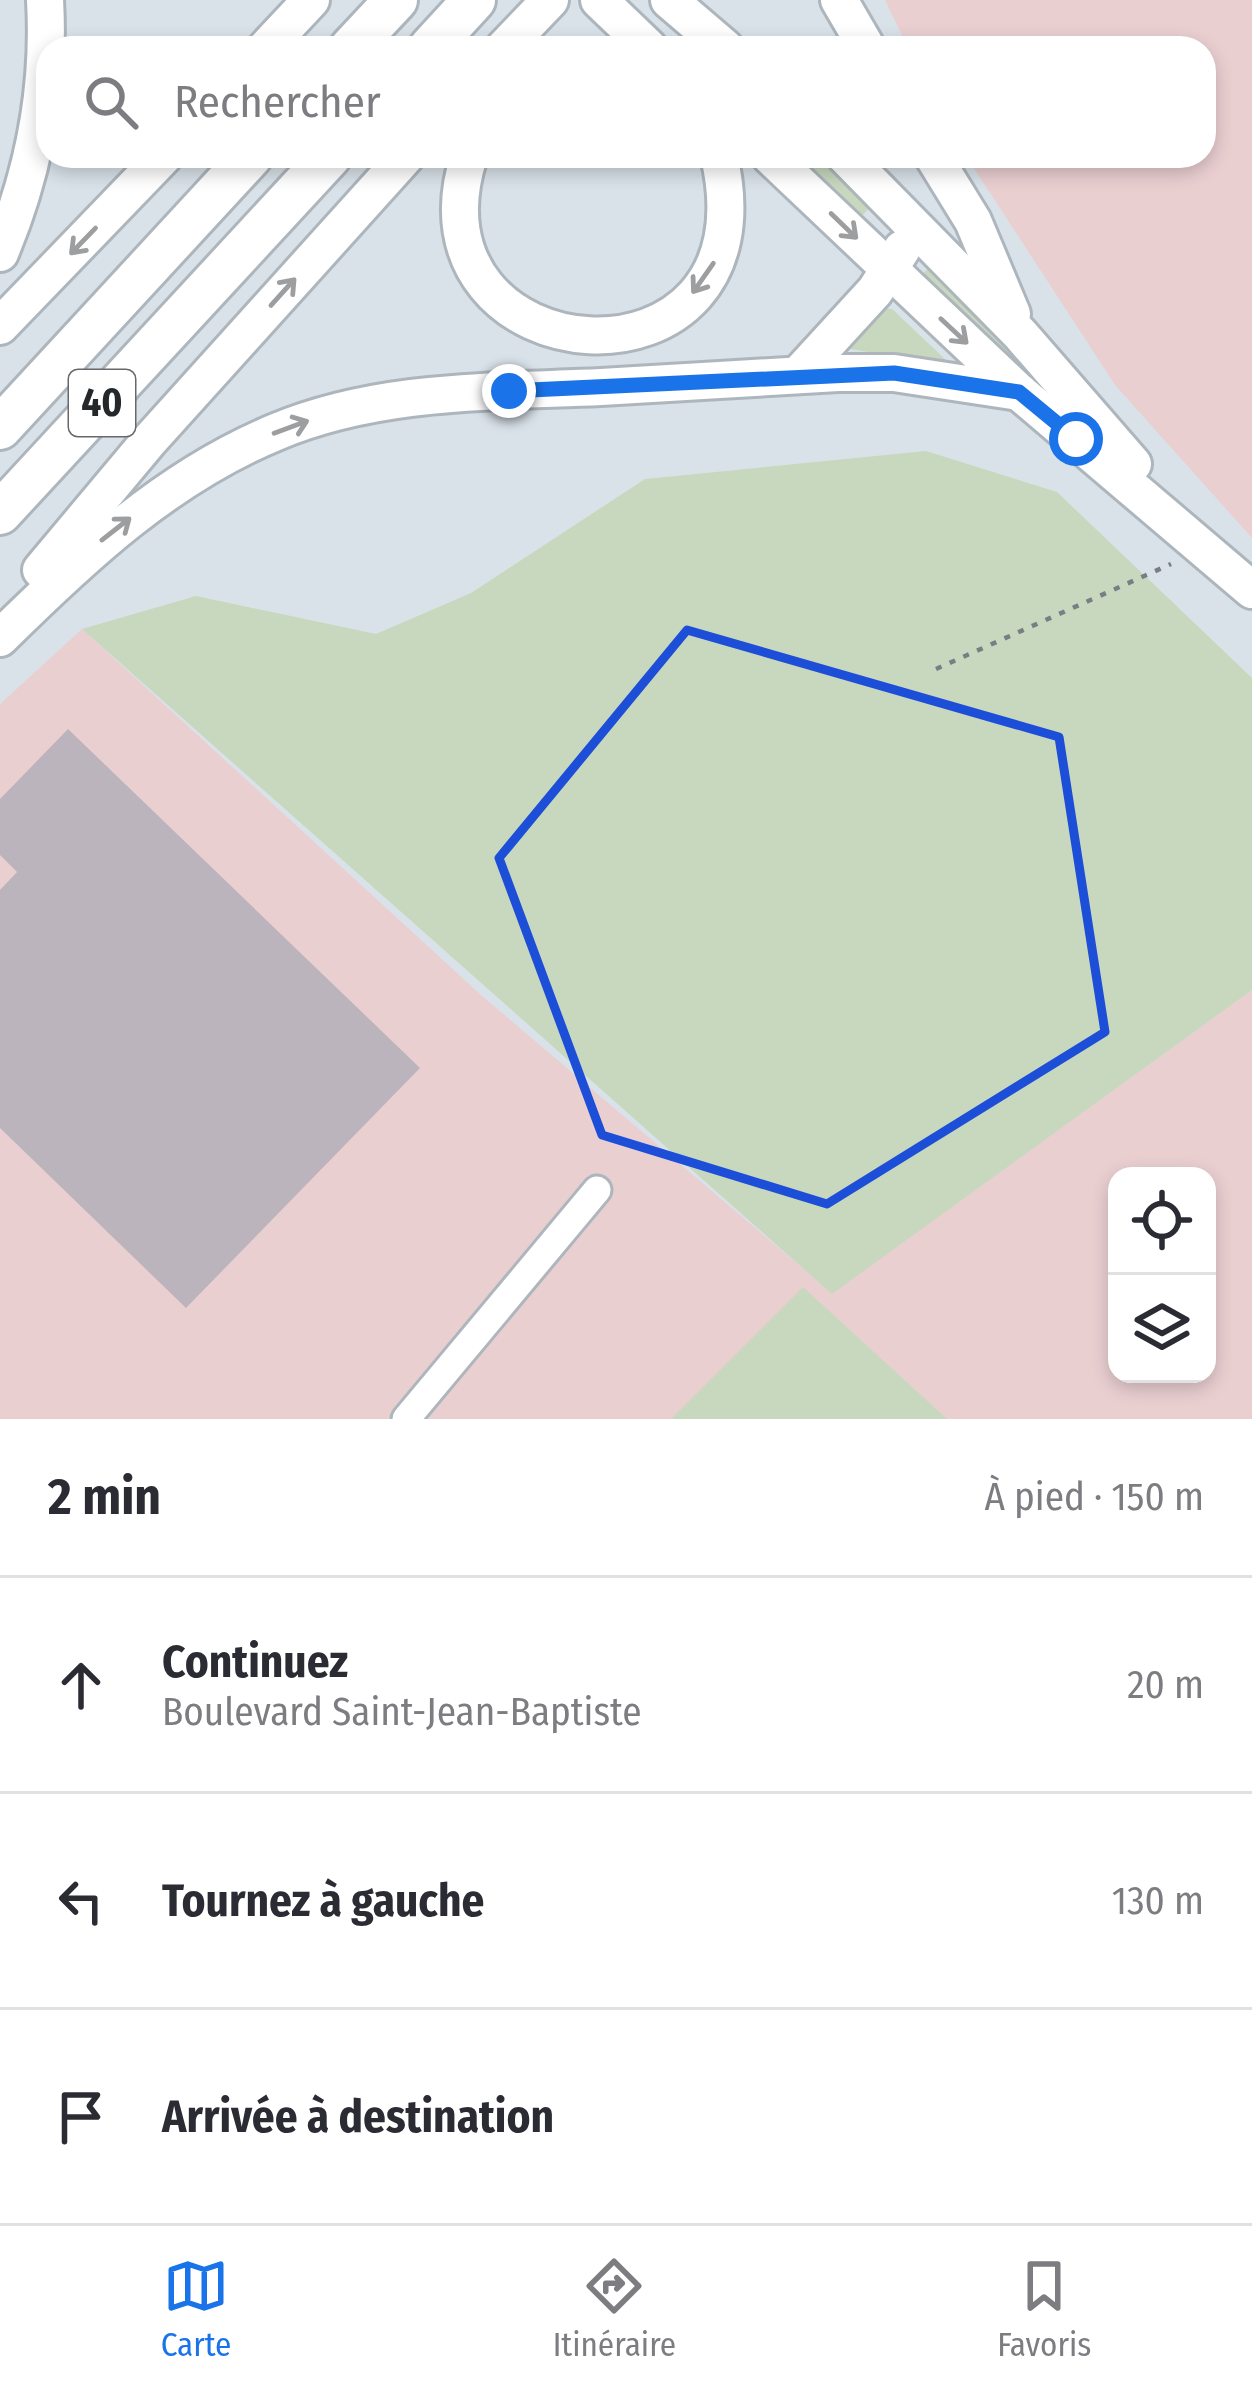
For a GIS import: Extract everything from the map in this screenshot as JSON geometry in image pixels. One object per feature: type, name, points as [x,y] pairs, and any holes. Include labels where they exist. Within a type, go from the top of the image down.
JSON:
[{"type":"highway","points":[[362,36],[396,0]]},
{"type":"highway","points":[[441,36],[474,0]]},
{"type":"highway","name":"40","points":[[0,428],[240,168]]},
{"type":"highway","name":"40","points":[[0,513],[319,168]]},
{"type":"main road","points":[[45,0],[46,36]]},
{"type":"main road","points":[[277,36],[310,0]]},
{"type":"main road","points":[[599,0],[637,36]]},
{"type":"main road","points":[[669,0],[710,36]]},
{"type":"main road","points":[[839,0],[860,36]]},
{"type":"main road","points":[[0,254],[36,134]]},
{"type":"main road","points":[[0,326],[152,168]]},
{"type":"main road","points":[[0,619],[148,441],[395,168]]},
{"type":"main road","points":[[467,168],[460,216],[469,253],[488,285],[532,322],[565,335],[601,339],[653,324],[685,302],[708,275],[728,224],[721,168]]},
{"type":"main road","points":[[783,168],[1019,392],[1198,539],[1252,590]]},
{"type":"main road","points":[[858,168],[1020,334],[1198,539]]},
{"type":"main road","points":[[940,168],[973,220],[1020,334]]},
{"type":"main road","points":[[798,375],[890,270],[917,225]]},
{"type":"main road","points":[[0,638],[77,562],[144,508],[218,460],[307,421],[428,396],[798,375],[894,373],[1019,392]]},
{"type":"lane","points":[[406,1419],[596,1190]]},
{"type":"path","points":[[936,669],[1100,592],[1159,573],[1198,539]]},
{"type":"highlighted area","points":[[687,630],[1059,737],[1105,1032],[827,1204],[602,1135],[499,858]]},
{"type":"shaded area","points":[[885,0],[1252,0],[1252,538],[1115,385],[974,168],[1216,168],[1216,36],[902,36]]},
{"type":"shaded area","points":[[82,629],[481,995],[832,1293],[1252,990],[1252,1419],[0,1419],[0,704]]},
{"type":"green space","points":[[807,168],[832,168],[870,207],[860,218]]},
{"type":"green space","points":[[931,265],[1020,361],[1015,367],[920,277]]},
{"type":"green space","points":[[879,308],[892,309],[947,361],[945,366],[851,349],[847,341]]},
{"type":"green space","points":[[926,451],[1057,492],[1252,678],[1252,990],[832,1294],[82,629],[196,596],[376,634],[471,593],[645,479]]},
{"type":"green space","points":[[803,1287],[947,1419],[671,1419]]},
{"type":"building","points":[[68,729],[420,1068],[186,1308],[0,1128],[0,890],[17,872],[0,855],[0,799]]},
{"type":"route","points":[[509,391],[894,373],[1019,392],[1076,439]]}]
